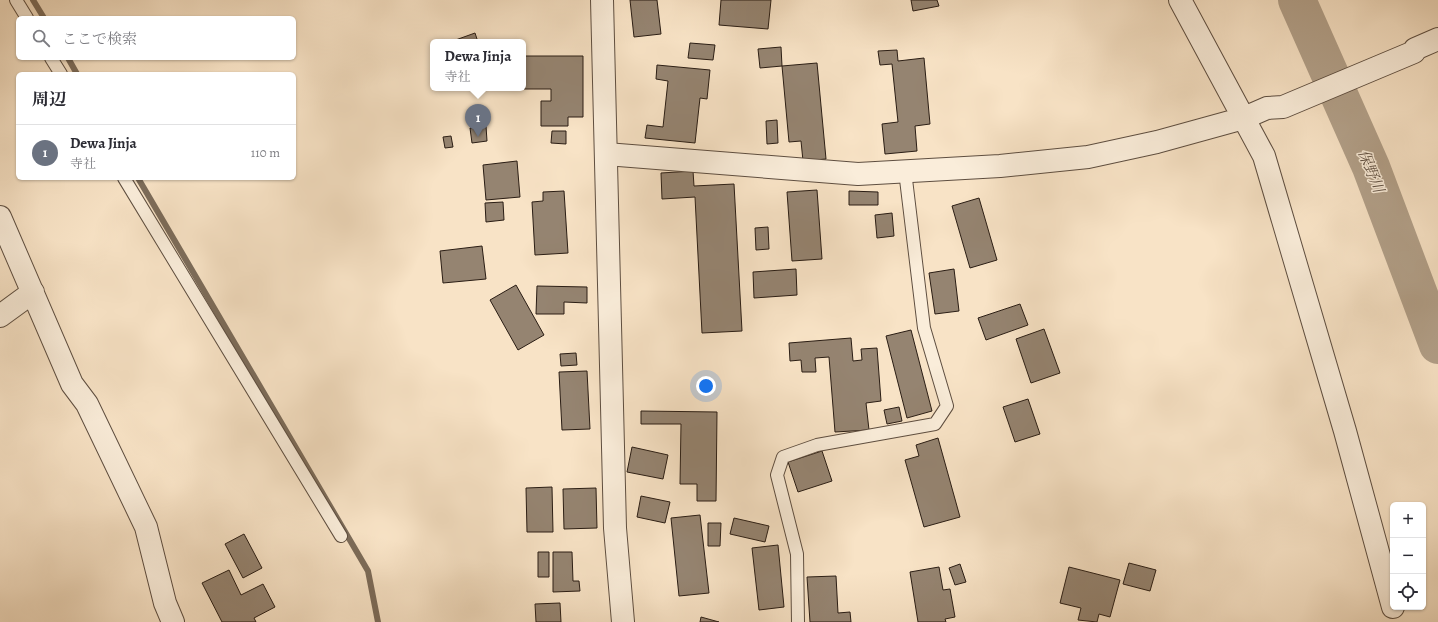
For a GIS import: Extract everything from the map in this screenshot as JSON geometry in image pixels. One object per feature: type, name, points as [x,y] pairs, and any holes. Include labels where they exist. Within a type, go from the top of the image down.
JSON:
[{"type":"street","points":[[602,0],[615,528],[623,622]]},
{"type":"street","points":[[1180,0],[1264,156],[1345,431],[1390,596]]},
{"type":"street","points":[[606,154],[858,174],[1000,166],[1088,157],[1157,142],[1244,118],[1267,108],[1283,107],[1414,52],[1415,49],[1438,39]]},
{"type":"street","points":[[0,217],[72,384],[87,404],[146,527],[165,603],[173,622]]},
{"type":"street","points":[[0,316],[33,292]]},
{"type":"street","points":[[1394,610],[1397,622]]},
{"type":"lane","points":[[16,0],[26,16]]},
{"type":"lane","points":[[52,60],[60,72]]},
{"type":"lane","points":[[798,622],[797,554],[777,475],[784,457],[817,445],[935,424],[947,406],[924,328],[905,172]]},
{"type":"lane","points":[[125,180],[341,536]]},
{"type":"building","points":[[630,0],[657,0],[661,34],[634,37]]},
{"type":"building","points":[[721,0],[771,0],[768,29],[719,25]]},
{"type":"building","points":[[911,0],[937,0],[939,6],[913,11]]},
{"type":"building","points":[[475,33],[477,39],[458,39]]},
{"type":"building","points":[[690,43],[715,45],[713,60],[688,58]]},
{"type":"building","points":[[781,47],[782,66],[760,68],[758,49]]},
{"type":"building","points":[[897,50],[898,61],[924,58],[930,124],[915,126],[917,151],[885,154],[882,124],[898,122],[892,64],[880,65],[878,51]]},
{"type":"building","points":[[526,56],[583,56],[583,117],[568,117],[568,126],[541,126],[541,101],[551,101],[551,89],[526,89]]},
{"type":"building","points":[[817,63],[826,159],[803,161],[801,141],[789,142],[782,66]]},
{"type":"building","points":[[657,65],[710,70],[707,99],[700,98],[695,143],[645,138],[647,125],[663,127],[668,81],[656,79]]},
{"type":"building","points":[[777,120],[778,143],[767,144],[766,121]]},
{"type":"building","points":[[486,126],[487,141],[472,143],[470,128]]},
{"type":"building","points":[[552,131],[566,131],[566,144],[551,143]]},
{"type":"building","points":[[451,136],[453,147],[445,148],[443,137]]},
{"type":"building","points":[[517,161],[520,197],[486,200],[483,165]]},
{"type":"building","points":[[693,171],[694,186],[734,184],[742,331],[702,333],[695,197],[662,199],[661,173]]},
{"type":"building","points":[[817,190],[822,259],[792,261],[787,192]]},
{"type":"building","points":[[564,191],[568,253],[535,255],[532,202],[543,201],[543,192]]},
{"type":"building","points":[[849,191],[878,192],[878,205],[849,205]]},
{"type":"building","points":[[979,198],[997,260],[970,268],[952,206]]},
{"type":"building","points":[[503,202],[504,220],[486,222],[485,203]]},
{"type":"building","points":[[892,213],[894,236],[877,238],[875,215]]},
{"type":"building","points":[[768,227],[769,249],[756,250],[755,228]]},
{"type":"building","points":[[482,246],[486,279],[443,283],[440,251]]},
{"type":"building","points":[[796,269],[797,295],[754,298],[753,272]]},
{"type":"building","points":[[954,269],[959,311],[935,314],[929,273]]},
{"type":"building","points":[[516,285],[544,335],[518,350],[490,300]]},
{"type":"building","points":[[537,286],[587,287],[587,303],[564,302],[564,314],[536,314]]},
{"type":"building","points":[[1020,304],[1028,325],[986,340],[978,318]]},
{"type":"building","points":[[1044,329],[1060,373],[1031,383],[1016,339]]},
{"type":"building","points":[[911,330],[932,411],[907,418],[886,336]]},
{"type":"building","points":[[851,338],[853,361],[862,360],[861,349],[877,348],[881,401],[866,403],[869,430],[835,432],[829,357],[815,358],[816,372],[802,372],[801,360],[790,361],[789,343]]},
{"type":"building","points":[[576,353],[577,365],[561,366],[560,354]]},
{"type":"building","points":[[587,371],[590,429],[562,430],[559,372]]},
{"type":"building","points":[[1028,399],[1040,434],[1015,442],[1003,407]]},
{"type":"building","points":[[899,407],[902,421],[887,424],[884,410]]},
{"type":"building","points":[[641,411],[717,412],[716,501],[697,501],[697,484],[680,484],[681,424],[641,424]]},
{"type":"building","points":[[938,438],[960,517],[924,527],[905,460],[919,456],[916,445]]},
{"type":"building","points":[[632,447],[668,455],[663,479],[627,472]]},
{"type":"building","points":[[822,451],[832,481],[798,492],[788,462]]},
{"type":"building","points":[[552,487],[553,532],[527,532],[526,488]]},
{"type":"building","points":[[596,488],[597,528],[564,529],[563,489]]},
{"type":"building","points":[[641,496],[670,502],[665,523],[637,517]]},
{"type":"building","points":[[700,515],[709,593],[679,596],[671,518]]},
{"type":"building","points":[[734,518],[769,526],[765,542],[730,534]]},
{"type":"building","points":[[708,523],[721,523],[720,546],[708,546]]},
{"type":"building","points":[[244,534],[262,568],[243,578],[225,544]]},
{"type":"building","points":[[778,545],[784,607],[759,610],[752,548]]},
{"type":"building","points":[[538,552],[549,552],[549,577],[538,577]]},
{"type":"building","points":[[553,552],[572,552],[573,581],[579,581],[580,591],[553,592]]},
{"type":"building","points":[[1129,563],[1156,570],[1150,591],[1123,584]]},
{"type":"building","points":[[960,564],[966,582],[955,585],[949,568]]},
{"type":"building","points":[[939,567],[943,590],[950,589],[955,617],[945,619],[946,622],[918,622],[910,572]]},
{"type":"building","points":[[1069,567],[1120,580],[1110,617],[1099,614],[1097,622],[1078,620],[1081,608],[1060,603]]},
{"type":"building","points":[[229,570],[241,595],[263,584],[275,607],[254,618],[256,622],[222,622],[202,583]]},
{"type":"building","points":[[836,576],[838,613],[850,612],[851,622],[810,622],[807,577]]},
{"type":"building","points":[[560,603],[561,622],[536,622],[535,604]]},
{"type":"building","points":[[701,617],[719,622],[700,622]]},
{"type":"waterway","points":[[33,0],[43,16]]},
{"type":"waterway","name":"保野川","points":[[1297,0],[1371,167],[1438,345]]},
{"type":"waterway","points":[[69,60],[76,72]]},
{"type":"waterway","points":[[139,180],[368,571],[378,622]]},
{"type":"place","name":"Dewa Jinja","points":[[478,137]]}]
